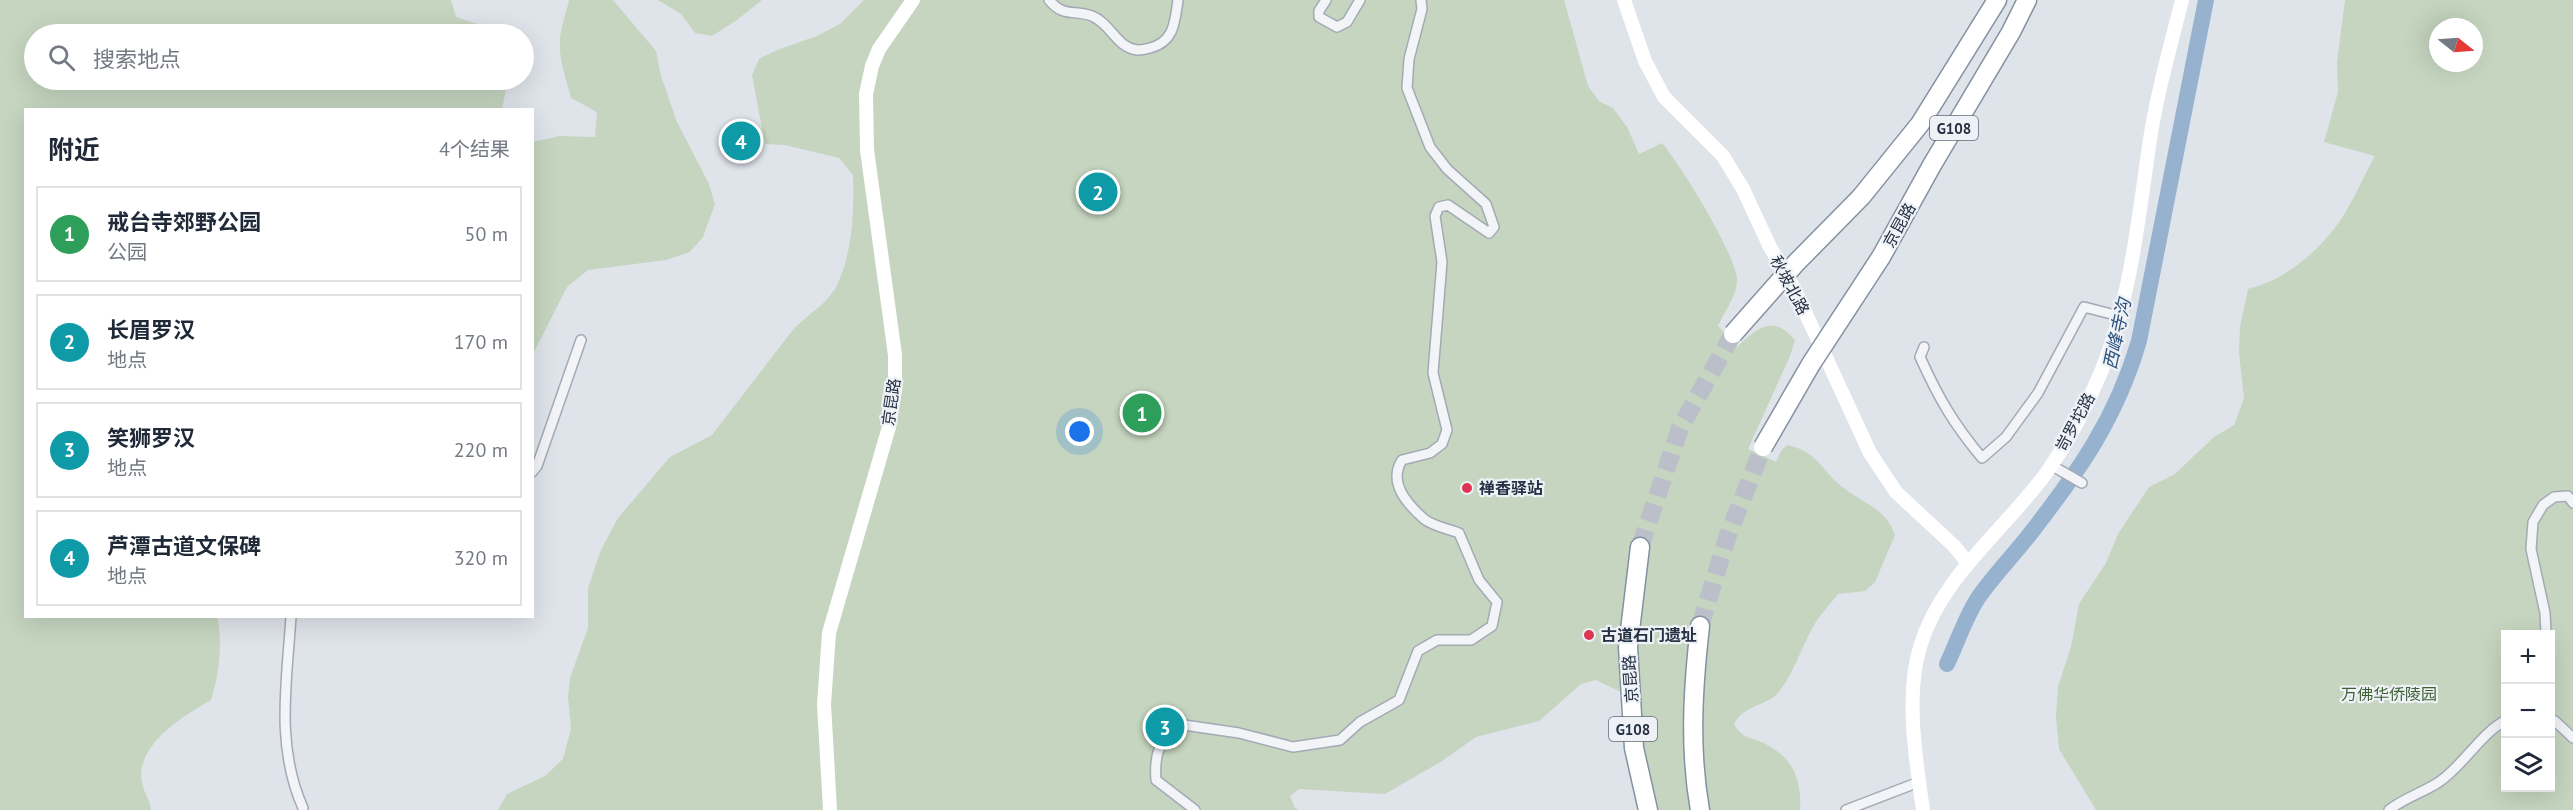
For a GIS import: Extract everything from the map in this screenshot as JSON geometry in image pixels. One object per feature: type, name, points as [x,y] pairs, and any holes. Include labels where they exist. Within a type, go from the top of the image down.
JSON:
[{"type":"highway","name":"G108","points":[[1733,334],[1795,264],[1861,197],[1920,124],[1997,0]]},
{"type":"highway","name":"京昆路","points":[[1763,447],[1811,364],[1881,257],[1932,165],[2011,32],[2027,0]]},
{"type":"highway","name":"京昆路","points":[[1640,547],[1628,647],[1634,748],[1648,810]]},
{"type":"highway","points":[[1700,626],[1693,729],[1700,810]]},
{"type":"street","name":"京昆路","points":[[830,810],[824,704],[829,633],[889,427],[895,390],[895,355],[868,160],[866,94],[872,66],[879,49],[913,0]]},
{"type":"street","points":[[1049,0],[1057,9],[1067,13],[1092,16],[1102,21],[1123,44],[1131,49],[1141,50],[1166,41],[1172,32],[1178,0]]},
{"type":"street","points":[[1326,0],[1321,5],[1319,17],[1337,27],[1347,22],[1360,0]]},
{"type":"street","points":[[1195,810],[1156,780],[1155,762],[1161,741],[1178,724],[1239,733],[1293,747],[1340,740],[1360,722],[1399,700],[1418,651],[1437,640],[1471,640],[1492,626],[1497,602],[1479,580],[1459,533],[1425,520],[1397,488],[1396,469],[1402,460],[1430,453],[1442,444],[1447,430],[1433,373],[1442,262],[1435,216],[1439,207],[1448,205],[1489,232],[1494,226],[1486,204],[1448,169],[1430,147],[1407,88],[1409,59],[1422,9],[1421,0]]},
{"type":"street","name":"秋坡北路","points":[[1624,0],[1640,50],[1664,97],[1723,156],[1743,189],[1770,247],[1794,288],[1870,453],[1896,492],[1968,562]]},
{"type":"street","name":"岢罗坨路","points":[[1923,810],[1913,709],[1920,648],[1945,597],[1968,562],[2028,495],[2051,465],[2100,374],[2119,316],[2135,249],[2156,105],[2182,0]]},
{"type":"street","points":[[1924,347],[1920,357],[1940,402],[1959,431],[1982,458],[2006,437],[2038,393],[2084,307],[2119,316]]},
{"type":"street","points":[[534,470],[581,340]]},
{"type":"street","points":[[2051,465],[2080,482]]},
{"type":"street","points":[[2546,630],[2545,613],[2531,549],[2533,522],[2543,505],[2554,497],[2568,496],[2573,503]]},
{"type":"street","points":[[291,618],[284,728],[294,787],[303,807]]},
{"type":"street","points":[[2555,721],[2573,738]]},
{"type":"street","points":[[2389,810],[2440,781],[2493,727],[2501,722]]},
{"type":"street","points":[[1846,810],[1919,782]]},
{"type":"green space","points":[[0,0],[451,0],[456,17],[478,24],[24,24],[24,90],[506,90],[502,108],[24,108],[24,618],[217,618],[220,637],[216,680],[211,700],[164,733],[153,744],[146,756],[142,769],[142,783],[151,810],[0,810]]},
{"type":"green space","points":[[569,0],[613,0],[656,51],[661,76],[677,122],[709,184],[715,204],[703,237],[690,252],[666,260],[588,270],[567,287],[534,352],[534,142],[559,136],[595,137],[597,112],[571,98],[561,60],[561,35]]},
{"type":"green space","points":[[658,0],[762,0],[712,36],[695,33],[681,14]]},
{"type":"green space","points":[[864,0],[1564,0],[1588,86],[1599,101],[1613,108],[1627,127],[1639,154],[1662,143],[1718,231],[1737,280],[1733,298],[1718,326],[1737,347],[1751,334],[1772,326],[1779,327],[1795,340],[1748,449],[1776,462],[1787,445],[1807,453],[1837,483],[1880,513],[1895,535],[1875,582],[1865,591],[1838,594],[1815,623],[1788,678],[1778,693],[1742,714],[1734,725],[1743,735],[1771,747],[1787,761],[1799,787],[1800,810],[1654,810],[1644,773],[1641,714],[1621,692],[1596,680],[1581,684],[1539,721],[1476,737],[1442,761],[1385,794],[1299,789],[1290,796],[1295,808],[1299,810],[498,810],[507,794],[545,776],[563,759],[571,729],[568,697],[570,678],[588,628],[588,588],[601,550],[618,518],[670,457],[712,435],[797,325],[828,298],[837,285],[849,245],[853,216],[853,175],[839,158],[785,145],[765,144],[752,75],[759,59],[817,36],[840,24]]},
{"type":"green space","name":"万佛华侨陵园","points":[[2345,0],[2573,0],[2573,810],[2096,810],[2059,749],[2056,716],[2058,687],[2071,647],[2079,604],[2106,563],[2118,534],[2149,487],[2175,474],[2214,437],[2234,425],[2244,398],[2239,353],[2240,327],[2248,289],[2285,274],[2316,249],[2345,213],[2375,156],[2324,142],[2338,92],[2337,63]]},
{"type":"waterway","name":"西峰寺沟","points":[[1947,664],[1978,598],[2048,511],[2080,466],[2107,420],[2130,369],[2139,341],[2206,0]]},
{"type":"tunnel","points":[[1640,547],[1680,428],[1733,334]]},
{"type":"tunnel","points":[[1700,626],[1727,538],[1763,447]]},
{"type":"place","name":"芦潭古道文保碑","points":[[741,141]]},
{"type":"place","name":"长眉罗汉","points":[[1098,192]]},
{"type":"place","name":"戒台寺郊野公园","points":[[1142,413]]},
{"type":"place","name":"禅香驿站","points":[[1467,488]]},
{"type":"place","name":"古道石门遗址","points":[[1589,635]]},
{"type":"place","name":"笑狮罗汉","points":[[1165,727]]}]
